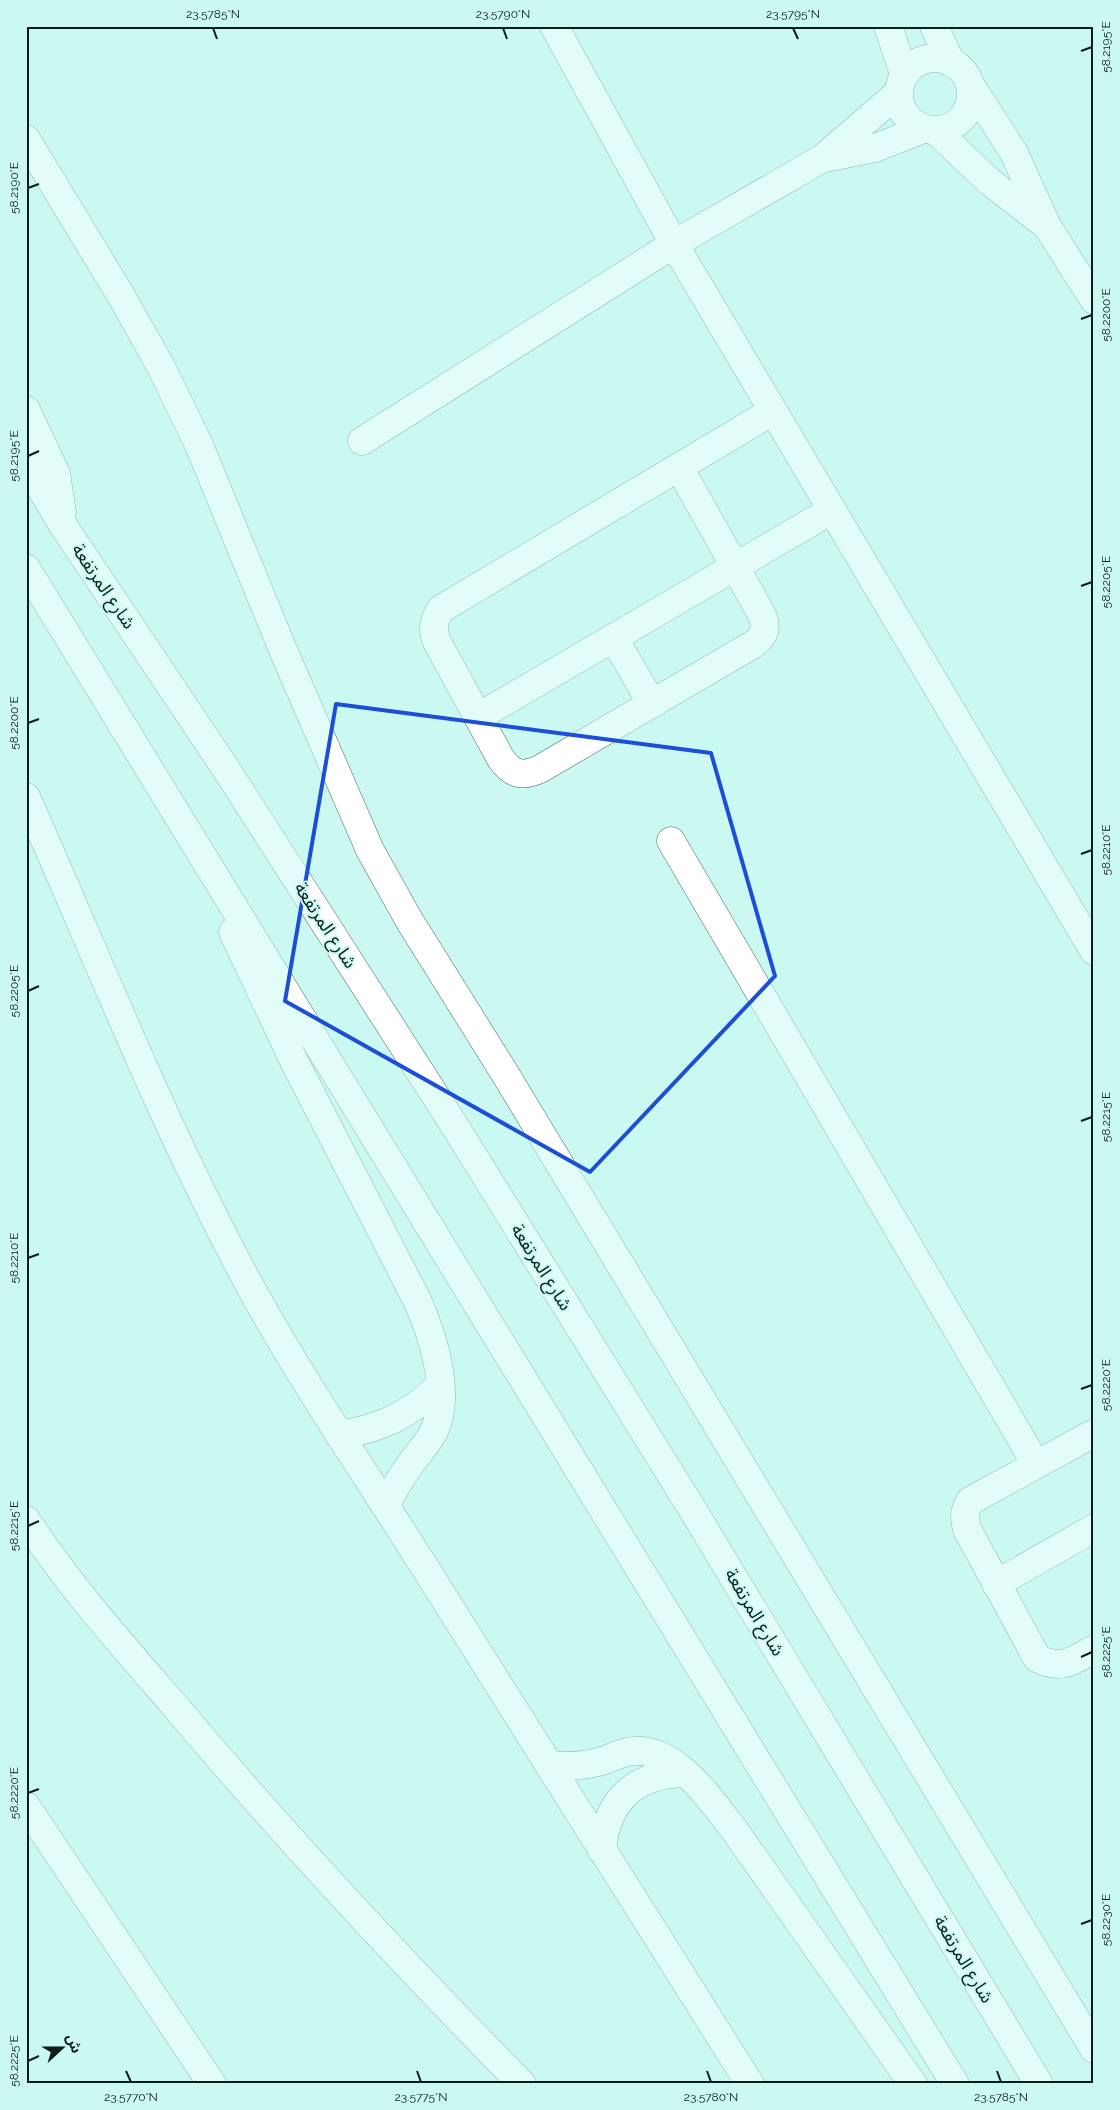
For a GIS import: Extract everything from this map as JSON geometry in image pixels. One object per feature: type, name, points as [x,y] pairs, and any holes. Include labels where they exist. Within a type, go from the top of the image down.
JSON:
[{"type":"main road","points":[[554,26],[674,244],[1094,952]]},
{"type":"main road","points":[[888,26],[901,84],[899,103],[903,112],[912,122],[930,130],[990,182],[1047,226]]},
{"type":"main road","points":[[934,26],[951,63]]},
{"type":"main road","points":[[362,441],[674,244],[823,158],[901,84],[912,66],[926,59],[942,58],[961,69],[1014,154],[1047,226],[1094,300]]},
{"type":"main road","points":[[823,158],[875,148],[930,130],[949,128],[960,122],[968,112],[971,100],[971,86]]},
{"type":"main road","points":[[26,139],[37,177],[84,232],[156,357],[194,436],[283,650],[370,850],[409,920],[499,1064],[1094,2048]]},
{"type":"main road","points":[[26,410],[56,474],[64,527]]},
{"type":"main road","points":[[678,467],[765,622],[765,631],[760,640],[652,704],[529,774],[518,774],[508,768],[478,717],[433,631],[434,619],[440,609],[678,467],[773,411]]},
{"type":"main road","name":"شارع المرتفعة","points":[[26,463],[64,527],[224,766],[461,1136],[691,1507],[1039,2084]]},
{"type":"main road","points":[[478,717],[832,510]]},
{"type":"main road","points":[[26,568],[955,2084]]},
{"type":"main road","points":[[614,638],[652,704]]},
{"type":"main road","points":[[26,797],[116,1007],[180,1149],[256,1296],[296,1368],[386,1506],[750,2084]]},
{"type":"main road","points":[[194,841],[262,997],[418,1302],[434,1343],[438,1364],[440,1407],[435,1428],[430,1438],[407,1469],[386,1506]]},
{"type":"main road","points":[[670,841],[1036,1464]]},
{"type":"main road","points":[[339,1435],[358,1432],[394,1420],[410,1411],[439,1386]]},
{"type":"main road","points":[[1092,1438],[1036,1464],[970,1501],[965,1510],[964,1519],[967,1529],[1037,1658],[1050,1665],[1063,1665],[1094,1649]]},
{"type":"main road","points":[[26,1520],[46,1551],[84,1599],[244,1788],[410,1970],[522,2084]]},
{"type":"main road","points":[[996,1584],[1094,1528]]},
{"type":"main road","points":[[548,1764],[582,1765],[626,1752],[648,1751],[669,1758],[712,1801],[735,1831],[913,2084]]},
{"type":"main road","points":[[602,1850],[604,1832],[610,1815],[620,1800],[633,1787],[658,1776],[686,1774]]},
{"type":"main road","points":[[26,1806],[212,2084]]},
{"type":"highlighted area","points":[[336,704],[711,753],[775,976],[590,1172],[285,1001]]}]
